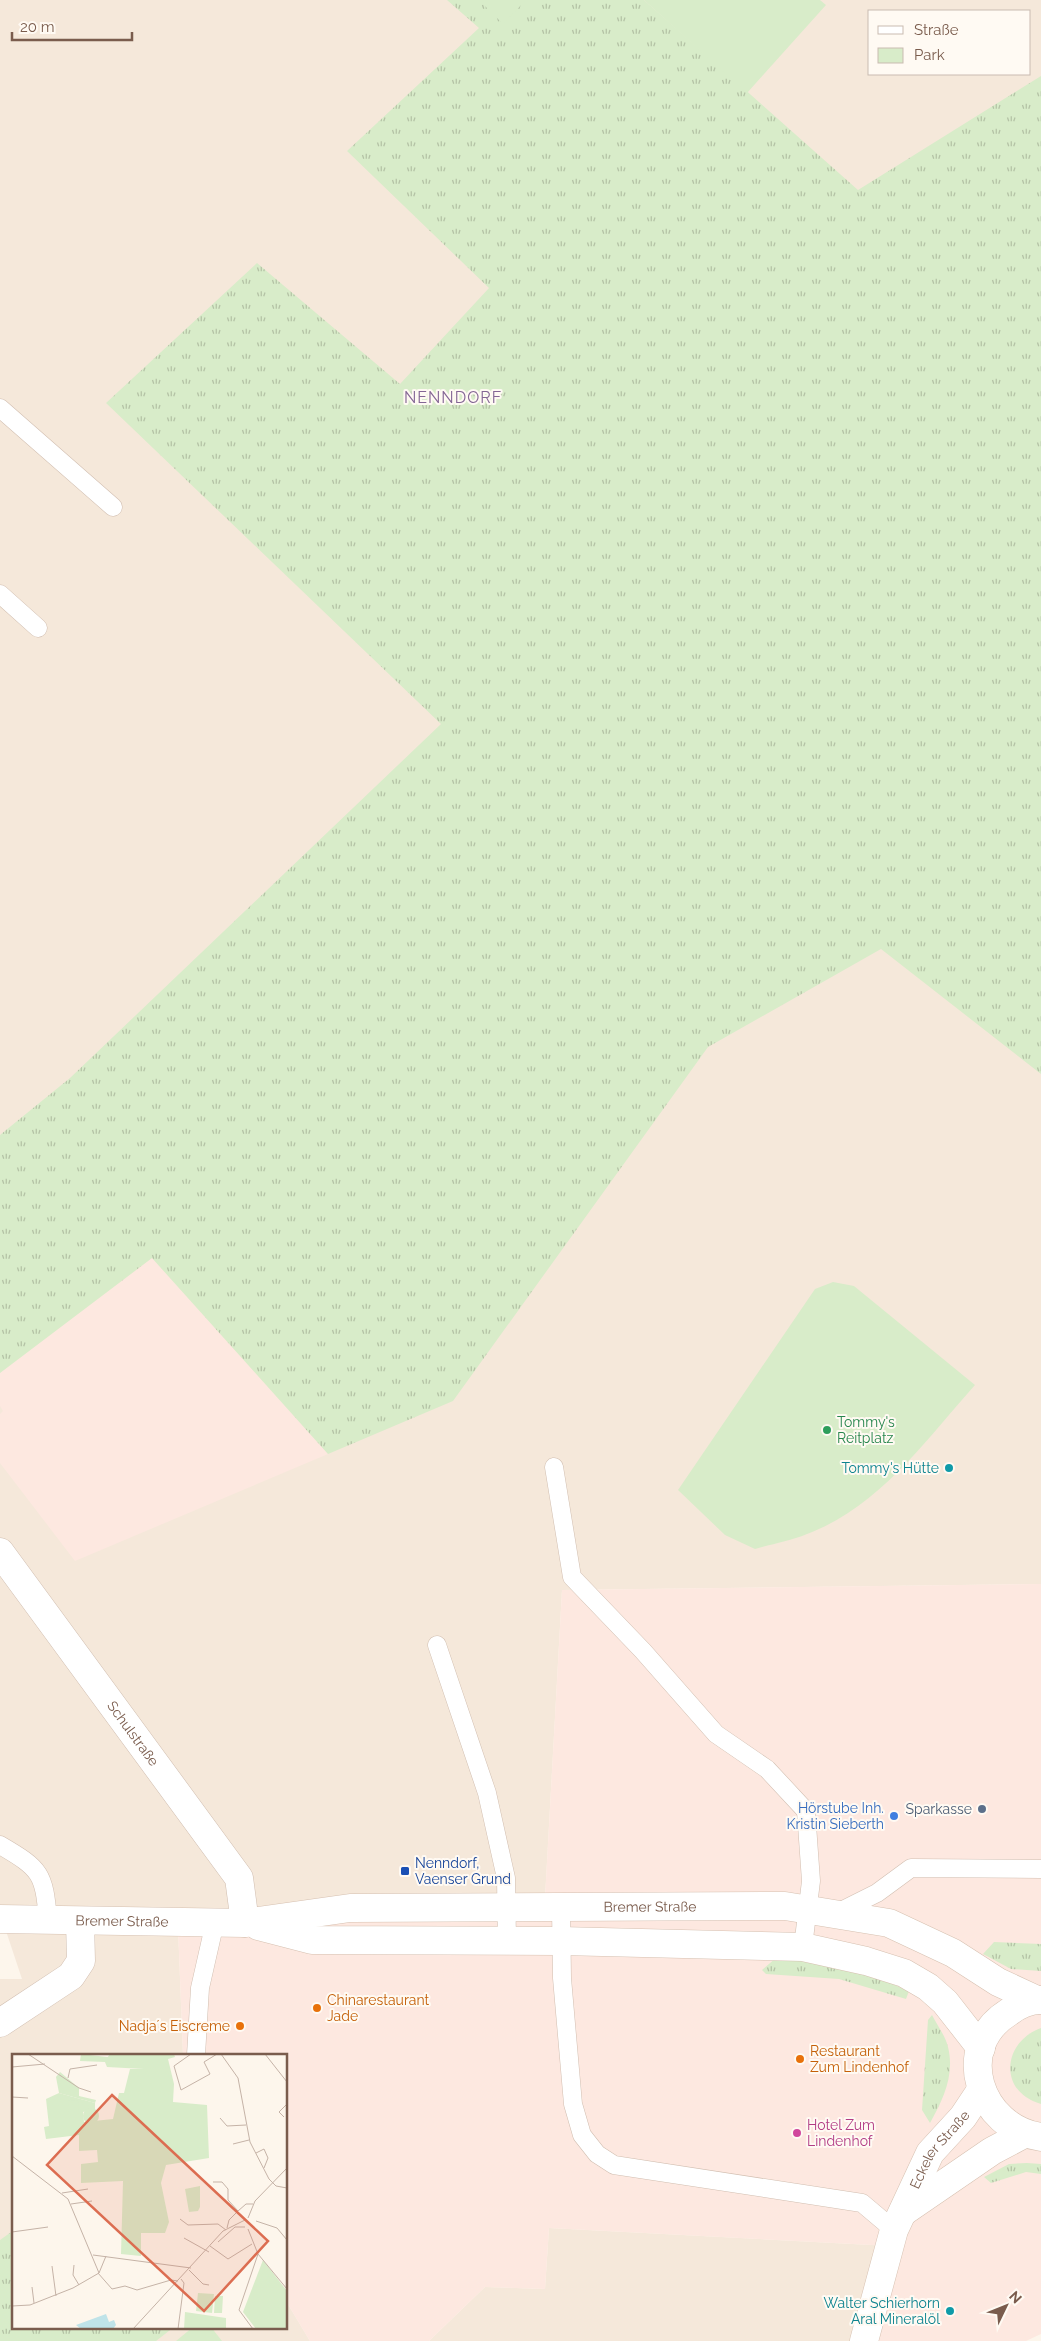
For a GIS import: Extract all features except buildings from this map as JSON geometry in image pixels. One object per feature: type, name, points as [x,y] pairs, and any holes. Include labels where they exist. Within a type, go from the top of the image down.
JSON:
[{"type":"main road","name":"Schulstraße","points":[[0,1552],[240,1878],[245,1923]]},
{"type":"main road","name":"Bremer Straße","points":[[0,1919],[245,1923],[350,1908],[785,1906],[837,1913],[889,1924],[953,1953],[998,1982],[1039,2000]]},
{"type":"main road","points":[[0,2023],[72,1976],[81,1961],[80,1921]]},
{"type":"main road","name":"Bremer Straße","points":[[245,1923],[312,1940],[561,1941],[803,1947],[866,1961],[904,1973],[928,1988],[945,2002],[981,2048]]},
{"type":"main road","points":[[1032,2136],[1010,2127],[998,2117],[988,2104],[981,2090],[978,2076],[981,2048],[989,2030],[1002,2016],[1018,2005],[1039,2000]]},
{"type":"main road","name":"Eckeler Straße","points":[[864,2341],[899,2221],[930,2153],[963,2117],[981,2090]]},
{"type":"main road","name":"Eckeler Straße","points":[[899,2221],[992,2151],[1032,2136]]},
{"type":"lane","points":[[0,408],[113,506]]},
{"type":"lane","points":[[0,594],[38,628]]},
{"type":"lane","points":[[554,1467],[572,1577],[643,1651],[716,1734],[767,1769],[806,1811],[811,1881],[803,1947]]},
{"type":"lane","points":[[437,1645],[487,1793],[506,1878],[507,1941]]},
{"type":"lane","points":[[0,1845],[36,1869],[45,1888],[48,1920]]},
{"type":"lane","points":[[837,1913],[877,1893],[911,1868],[1041,1869]]},
{"type":"lane","points":[[561,1908],[561,1941],[573,2104],[582,2135],[597,2154],[614,2165],[862,2203],[899,2221]]},
{"type":"lane","points":[[196,2054],[200,1988],[215,1922]]},
{"type":"shaded area","points":[[0,0],[1041,0],[1041,1584],[562,1590],[544,1916],[178,1927],[183,2054],[12,2054],[12,2328],[288,2328],[288,2304],[310,2341],[0,2341],[0,1979],[22,1979],[0,1913]]},
{"type":"shaded area","points":[[152,1258],[328,1454],[75,1561],[0,1463],[0,1414],[3,1411],[0,1406],[0,1373]]},
{"type":"shaded area","points":[[1041,1584],[1041,2334],[1026,2341],[865,2341],[891,2246],[549,2228],[545,2289],[485,2287],[429,2341],[310,2341],[288,2304],[288,2054],[183,2054],[178,1927],[348,1916],[544,1916],[562,1590]]},
{"type":"shaded area","points":[[549,2228],[891,2246],[864,2341],[429,2341],[485,2287],[545,2289]]},
{"type":"green space","points":[[447,0],[644,0],[858,190],[1041,76],[1041,1074],[881,949],[708,1047],[453,1401],[328,1454],[152,1258],[0,1373],[0,1135],[70,1078],[441,724],[106,403],[257,263],[400,384],[489,288],[347,151],[479,28]]},
{"type":"green space","points":[[479,0],[526,0],[503,24]]},
{"type":"green space","points":[[644,0],[820,0],[826,5],[747,93]]},
{"type":"green space","name":"Tommy's Reitplatz","points":[[833,1282],[854,1286],[975,1385],[919,1450],[879,1490],[857,1507],[833,1522],[807,1534],[755,1549],[725,1535],[678,1490],[815,1289]]},
{"type":"green space","points":[[994,1942],[1041,1944],[1041,1971],[1011,1969],[983,1954]]},
{"type":"green space","points":[[777,1957],[857,1969],[909,1991],[906,1999],[839,1979],[766,1974],[762,1970]]},
{"type":"green space","points":[[932,2015],[947,2043],[950,2067],[943,2096],[930,2123],[922,2110],[928,2020]]},
{"type":"green space","points":[[1041,2028],[1041,2104],[1027,2098],[1017,2089],[1010,2067],[1018,2044],[1028,2035]]},
{"type":"green space","points":[[1009,2164],[1041,2164],[1041,2174],[1026,2172],[991,2183],[984,2177]]},
{"type":"green space","points":[[12,2231],[12,2328],[173,2328],[156,2341],[0,2341],[0,2240]]},
{"type":"green space","points":[[192,2328],[212,2328],[222,2341],[176,2341]]},
{"type":"place","name":"Tommy's Reitplatz","points":[[827,1430]]},
{"type":"place","name":"Tommy's Hütte","points":[[949,1468]]},
{"type":"place","name":"Sparkasse","points":[[982,1809]]},
{"type":"place","name":"Hörstube Inh. Kristin Sieberth","points":[[894,1816]]},
{"type":"place","name":"Nenndorf, Vaenser Grund","points":[[405,1871]]},
{"type":"place","name":"Chinarestaurant Jade","points":[[317,2008]]},
{"type":"place","name":"Nadja´s Eiscreme","points":[[240,2026]]},
{"type":"place","name":"Restaurant Zum Lindenhof","points":[[800,2059]]},
{"type":"place","name":"Hotel Zum Lindenhof","points":[[797,2133]]},
{"type":"place","name":"Walter Schierhorn Aral Mineralöl","points":[[950,2311]]},
{"type":"district","name":"NENNDORF","points":[[453,397]]}]
